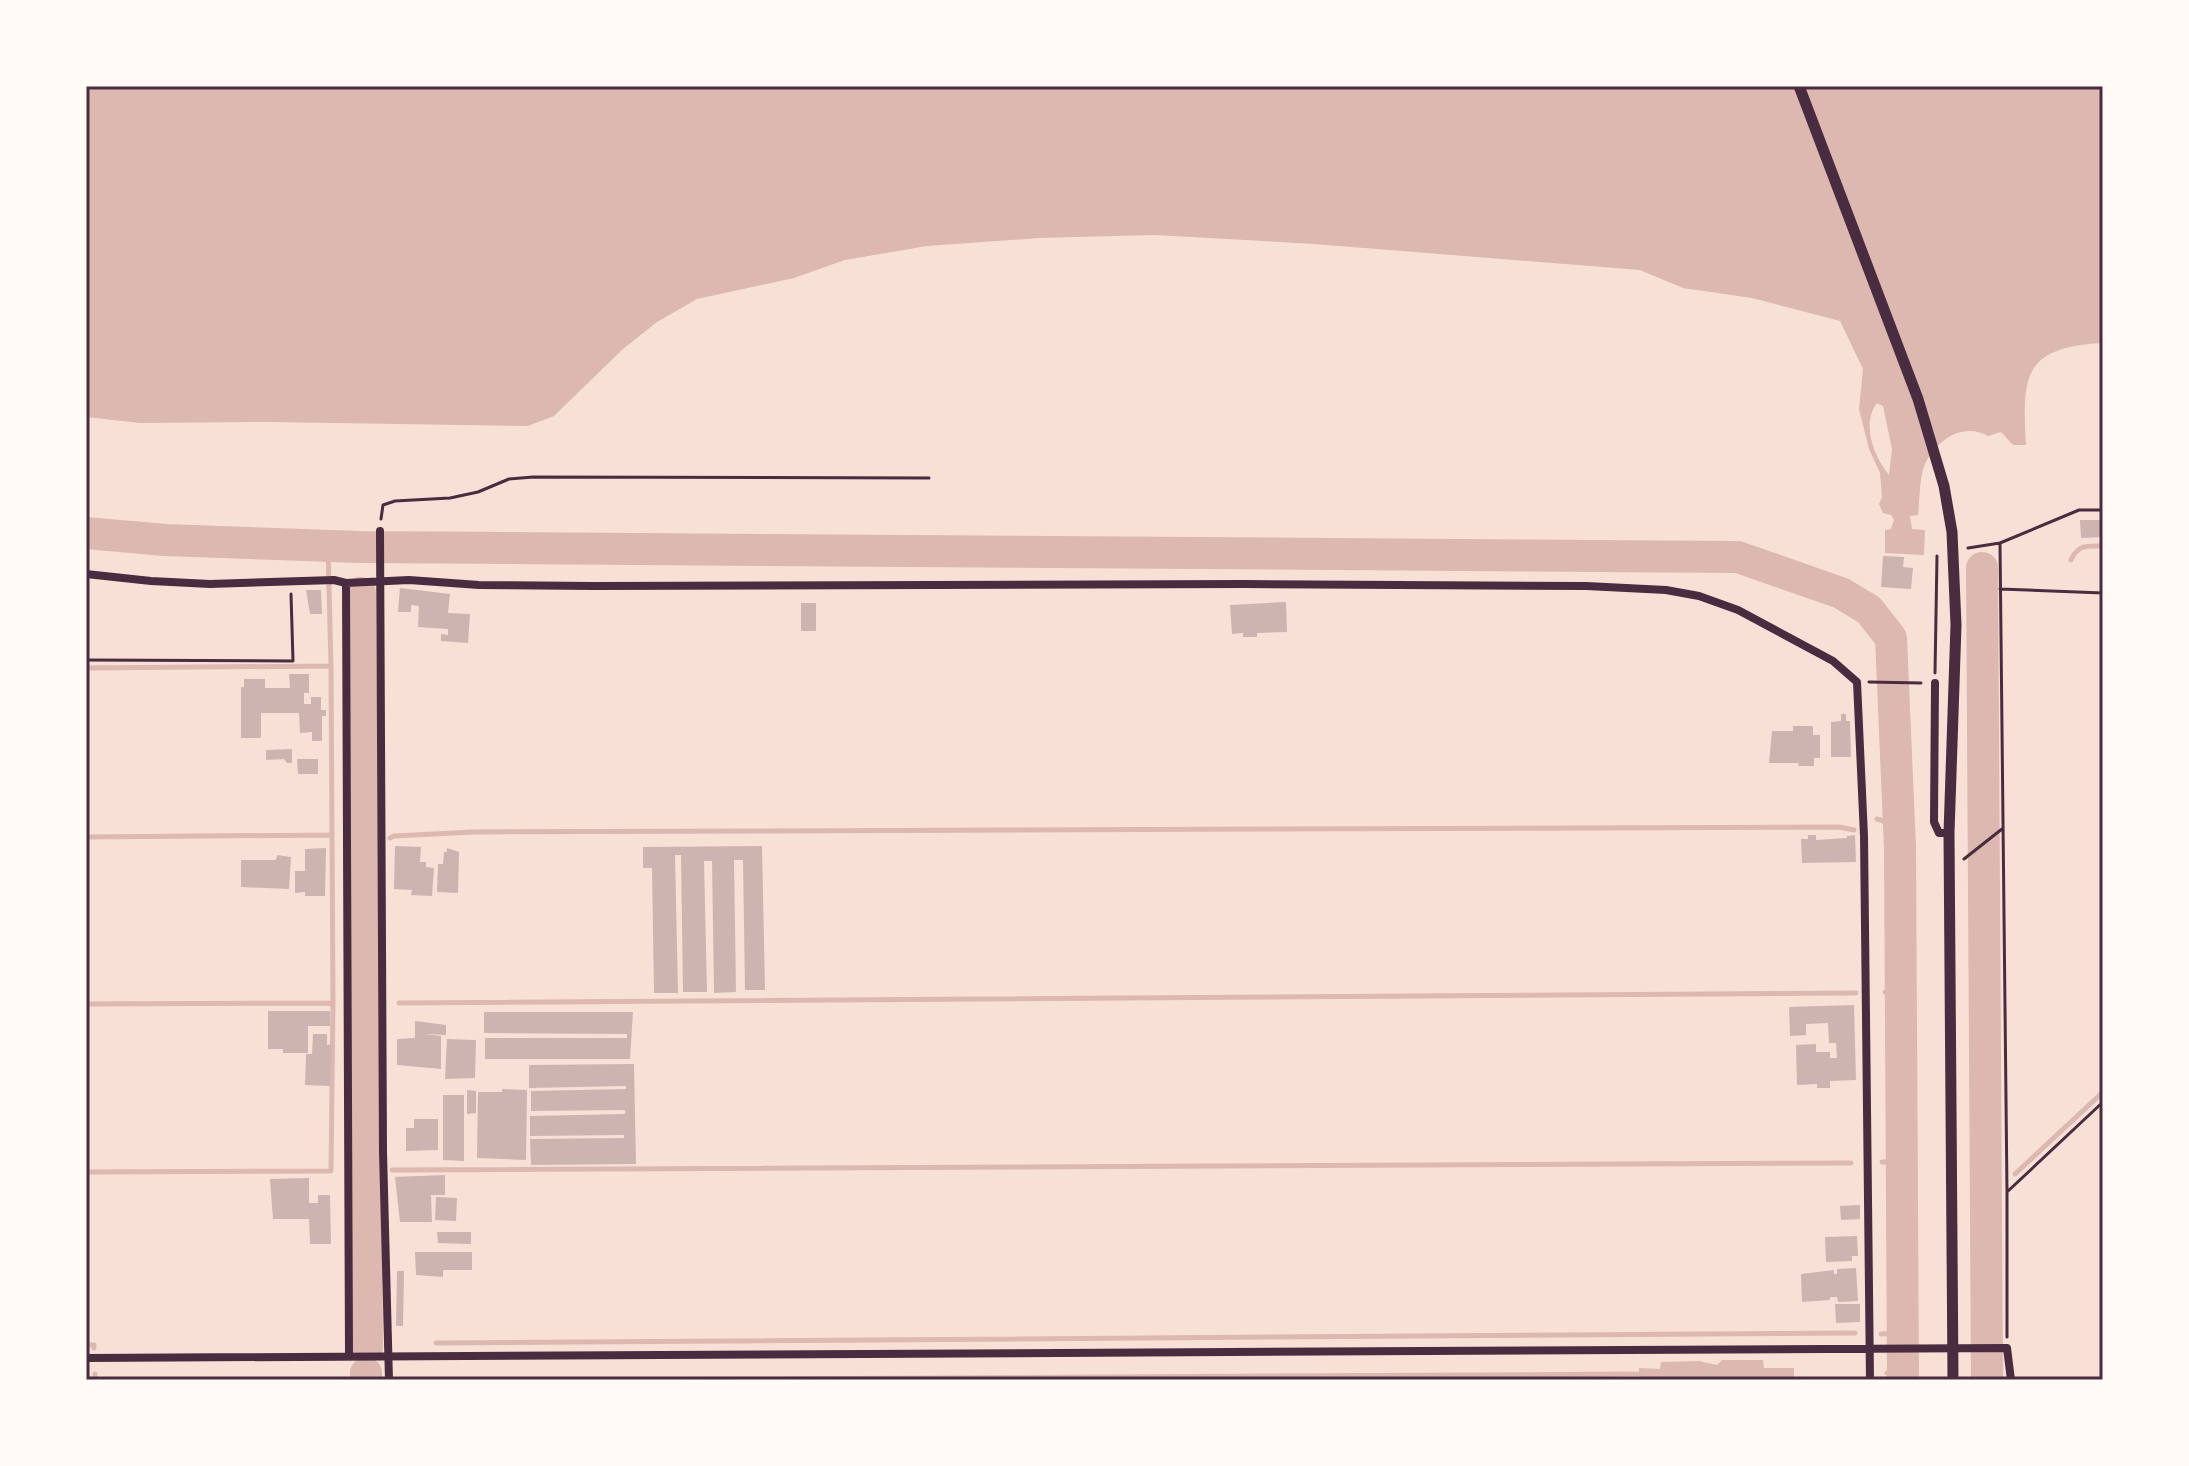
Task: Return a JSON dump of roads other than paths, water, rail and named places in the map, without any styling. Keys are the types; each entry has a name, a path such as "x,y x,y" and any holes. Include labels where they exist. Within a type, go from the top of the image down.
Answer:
{"street":[{"path":"1799,86 1932,443 1952,532 1956,671 1949,833 1953,1380"},
{"path":"380,531 383,1152 389,1376"},
{"path":"86,574 210,584 409,580 479,585 595,586 1586,586 1691,594 1762,622 1833,661 1857,682 1864,836 1874,1350 1870,1380"},
{"path":"346,583 349,1356"},
{"path":"1932,683 1934,822 1939,833 1949,833"},
{"path":"86,1358 2003,1348 2011,1380"}],"waterway":[{"path":"86,533 165,540 360,547 1738,557 1841,593 1869,610 1891,638 1900,848 1903,1380"},
{"path":"2071,560 2080,549 2103,546"},
{"path":"86,668 331,666 328,547"},
{"path":"1982,568 1987,1380"},
{"path":"360,593 367,1347"},
{"path":"86,1004 333,1003 331,666"},
{"path":"1877,819 1899,826"},
{"path":"390,838 473,832 1839,827 1854,830"},
{"path":"363,833 376,841"},
{"path":"86,837 331,835"},
{"path":"1885,992 1901,992"},
{"path":"399,1003 1856,993"},
{"path":"364,1002 371,1002"},
{"path":"86,1172 331,1171 333,1003"},
{"path":"2015,1174 2103,1092"},
{"path":"1882,1162 1902,1161"},
{"path":"392,1170 1851,1163"},
{"path":"366,1170 373,1171"},
{"path":"1985,1173 1991,1173"},
{"path":"436,1343 1855,1333"},
{"path":"1881,1334 1903,1333"},
{"path":"367,1340 374,1340"},
{"path":"86,1345 94,1345 94,1348"},
{"path":"366,1373 366,1380"},
{"path":"1887,1373 1903,1373"},
{"path":"95,1374 95,1380"},
{"path":"577,1380 1643,1374"}]}
